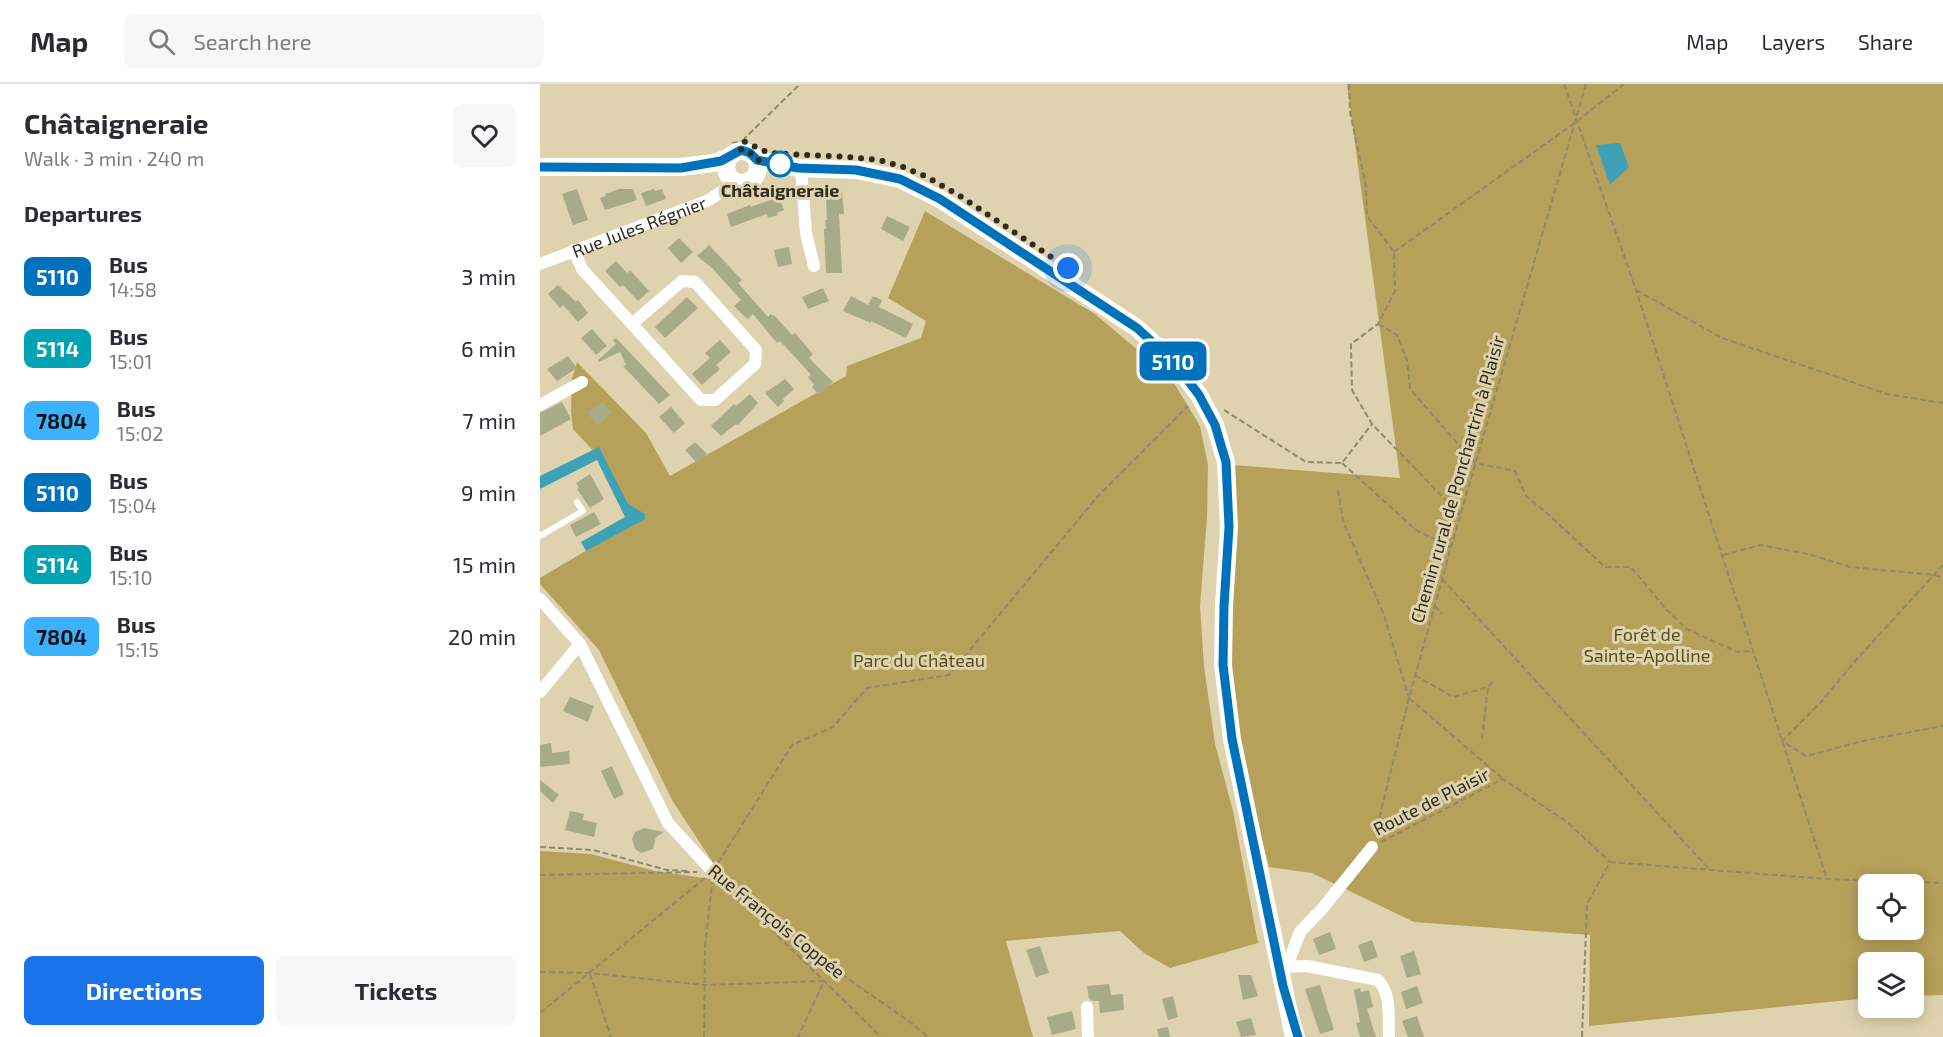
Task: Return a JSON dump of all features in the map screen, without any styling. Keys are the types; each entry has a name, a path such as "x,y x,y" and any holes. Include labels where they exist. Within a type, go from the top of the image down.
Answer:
{"street":[{"path":"732,179 726,167 745,155"},
{"path":"681,168 747,182 745,155"},
{"path":"540,167 681,168 745,155 799,168 856,170 900,179 940,199 1137,328 1175,363 1199,395 1215,425 1226,462 1229,527 1223,665 1232,739 1283,967 1296,1037"},
{"path":"799,168 806,232 814,266"},
{"name":"Rue Jules Régnier","path":"540,264 709,200 732,179"},
{"path":"574,250 582,269 701,400 715,400 755,364 756,350 694,282 682,282 633,323"},
{"path":"540,405 582,382"},
{"name":"Rue François Coppée","path":"540,599 580,644 668,823 713,872"},
{"path":"540,692 580,644"},
{"path":"1283,967 1300,932 1322,909 1372,847"},
{"path":"1283,967 1307,966 1378,980 1388,997 1389,1037"},
{"path":"1087,1007 1088,1037"}],"lane":[{"path":"540,536 583,511 577,502"}],"path":[{"path":"745,155 800,84"},
{"path":"1349,84 1350,112 1366,187 1367,216 1394,252 1395,291 1378,324 1351,344 1352,390 1372,424 1460,515"},
{"path":"1564,84 1636,290 1827,879"},
{"path":"1576,122 1586,84"},
{"path":"1394,252 1576,122 1624,84"},
{"name":"Chemin rural de Ponchartrin à Plaisir","path":"1372,847 1450,547 1551,197 1576,122"},
{"path":"1636,290 1722,338 1887,394 1943,403"},
{"path":"1378,324 1397,335 1407,360 1410,389 1475,463 1515,471 1526,496 1605,567 1631,567 1666,609 1687,629 1737,652 1753,651"},
{"path":"540,1013 713,872 792,745 833,727 867,688 949,675 1098,496 1199,395 1306,462 1342,463 1416,530 1450,547"},
{"path":"1342,463 1372,424"},
{"path":"1338,490 1343,521 1384,615 1409,698"},
{"path":"1722,555 1760,545 1808,554 1850,567 1935,574 1943,578"},
{"path":"1782,741 1821,702 1943,565"},
{"path":"1442,579 1709,869"},
{"path":"1434,606 1442,614"},
{"path":"1415,675 1453,697 1488,687 1494,680"},
{"path":"1482,739 1488,687"},
{"name":"Route de Plaisir","path":"1409,698 1503,779 1568,822 1610,862"},
{"path":"1782,741 1806,756 1867,740 1943,726"},
{"name":"Route de Plaisir","path":"1372,847 1503,779"},
{"path":"540,847 593,850 667,870 713,872 881,1037"},
{"path":"1582,1037 1587,904 1610,862 1827,879 1943,883"},
{"path":"540,875 713,872"},
{"path":"704,1037 705,947 713,872"},
{"name":"Rue François Coppée","path":"713,872 748,895 842,975 910,1021 928,1037"},
{"path":"540,972 589,973 705,985 824,981"},
{"path":"589,973 611,1037"},
{"path":"798,1037 824,981"}],"green space":[{"name":"Forêt de Sainte-Apolline","path":"1347,84 1943,84 1943,995 1924,996 1924,952 1858,952 1858,999 1589,1026 1590,935 1414,922 1312,873 1269,867 1231,717 1220,464 1400,478"},
{"name":"Parc du Château","path":"925,211 1095,314 1171,378 1200,426 1208,465 1207,517 1200,606 1204,666 1215,744 1233,811 1258,943 1170,968 1144,953 1120,931 1006,941 1033,1037 540,1037 540,851 591,854 655,871 725,881 672,800 599,650 540,584 540,578 631,524 597,455 573,429 572,379 577,362 646,433 670,476 846,376 847,366 921,338 926,321 888,298"}],"water":[{"path":"1620,143 1629,167 1610,185 1596,145"},
{"path":"599,447 628,504 645,514 645,519 586,551 581,542 625,517 597,460 540,489 540,476"}],"building":[{"path":"577,189 588,220 573,225 562,194"},
{"path":"619,189 633,189 637,200 605,210 600,198"},
{"path":"654,189 655,191 662,189 666,199 646,206 641,193"},
{"path":"829,191 842,191 844,214 839,214 842,273 826,273 824,229 826,229 826,199 829,199"},
{"path":"779,197 784,210 777,213 778,215 768,218 767,214 731,227 727,214"},
{"path":"887,216 910,227 903,241 881,229"},
{"path":"679,238 693,252 681,263 668,248"},
{"path":"709,245 742,280 738,283 768,317 771,314 774,315 792,335 795,333 813,354 809,358 833,382 819,395 812,387 814,385 808,377 811,375 780,341 777,343 753,314 748,319 734,306 741,300 713,269 697,256"},
{"path":"789,247 792,264 778,267 774,250"},
{"path":"616,261 627,273 630,270 649,291 638,301 605,271"},
{"path":"558,285 576,302 578,300 588,313 578,322 563,305 560,308 548,294"},
{"path":"823,288 829,301 808,309 802,297"},
{"path":"851,296 868,305 873,296 882,300 879,307 913,324 906,338 871,321 871,323 843,311"},
{"path":"687,297 698,308 665,338 655,327"},
{"path":"592,329 607,346 596,355 581,338"},
{"path":"616,338 670,395 659,404 623,366 626,365 620,352 599,362 598,360 616,344 613,340"},
{"path":"720,340 731,352 716,365 720,369 702,385 692,374 710,358 705,353"},
{"path":"568,356 577,368 557,381 547,369"},
{"path":"785,379 794,389 778,407 765,393"},
{"path":"750,394 758,403 738,425 736,424 721,436 711,426 734,404 736,406"},
{"path":"562,402 571,419 540,436 540,413"},
{"path":"603,402 612,413 598,426 587,413"},
{"path":"671,407 685,423 674,433 659,417"},
{"path":"695,442 707,454 697,463 685,450"},
{"path":"590,474 604,499 590,508 577,489 579,488 576,483"},
{"path":"594,512 601,524 576,537 570,525"},
{"path":"570,697 594,706 588,722 563,711"},
{"path":"551,743 552,753 569,751 570,764 540,767 540,745"},
{"path":"612,766 624,794 614,799 601,771"},
{"path":"540,780 559,795 553,803 540,791"},
{"path":"570,811 584,814 583,820 597,823 594,837 565,830"},
{"path":"644,828 664,832 656,837 653,849 641,853 635,849 632,839 635,832"},
{"path":"1330,932 1336,949 1319,955 1313,939"},
{"path":"1372,940 1378,957 1364,962 1358,945"},
{"path":"1040,946 1049,973 1036,977 1026,950"},
{"path":"1414,951 1421,974 1407,978 1400,956"},
{"path":"1238,975 1251,975 1258,996 1243,1000"},
{"path":"1109,984 1111,995 1123,994 1124,1010 1100,1013 1099,1001 1089,999 1087,986"},
{"path":"1320,985 1334,1030 1320,1034 1305,989"},
{"path":"1417,986 1423,1003 1406,1009 1401,992"},
{"path":"1360,988 1361,992 1369,990 1373,1007 1367,1009 1376,1037 1360,1037 1356,1023 1360,1022 1354,990"},
{"path":"1173,996 1178,1017 1168,1020 1162,999"},
{"path":"1072,1011 1076,1029 1052,1035 1047,1017"},
{"path":"1417,1016 1424,1037 1408,1037 1402,1021"},
{"path":"1251,1018 1256,1035 1241,1037 1236,1022"},
{"path":"1168,1027 1170,1037 1159,1037 1157,1029"}],"bus line":[{"name":"5110","path":"540,167 681,168 721,161 741,150 750,153 757,160 770,163 798,168 856,170 900,179 940,199 1137,328 1175,363 1199,395 1215,425 1226,462 1229,527 1223,665 1232,739 1283,986 1298,1037"}],"place":[{"name":"Châtaigneraie","path":"780,164"}],"route":[{"path":"780,164 757,160 750,153 741,150 743,141 769,153 879,160 903,167 927,177 960,196 1068,268"}]}
